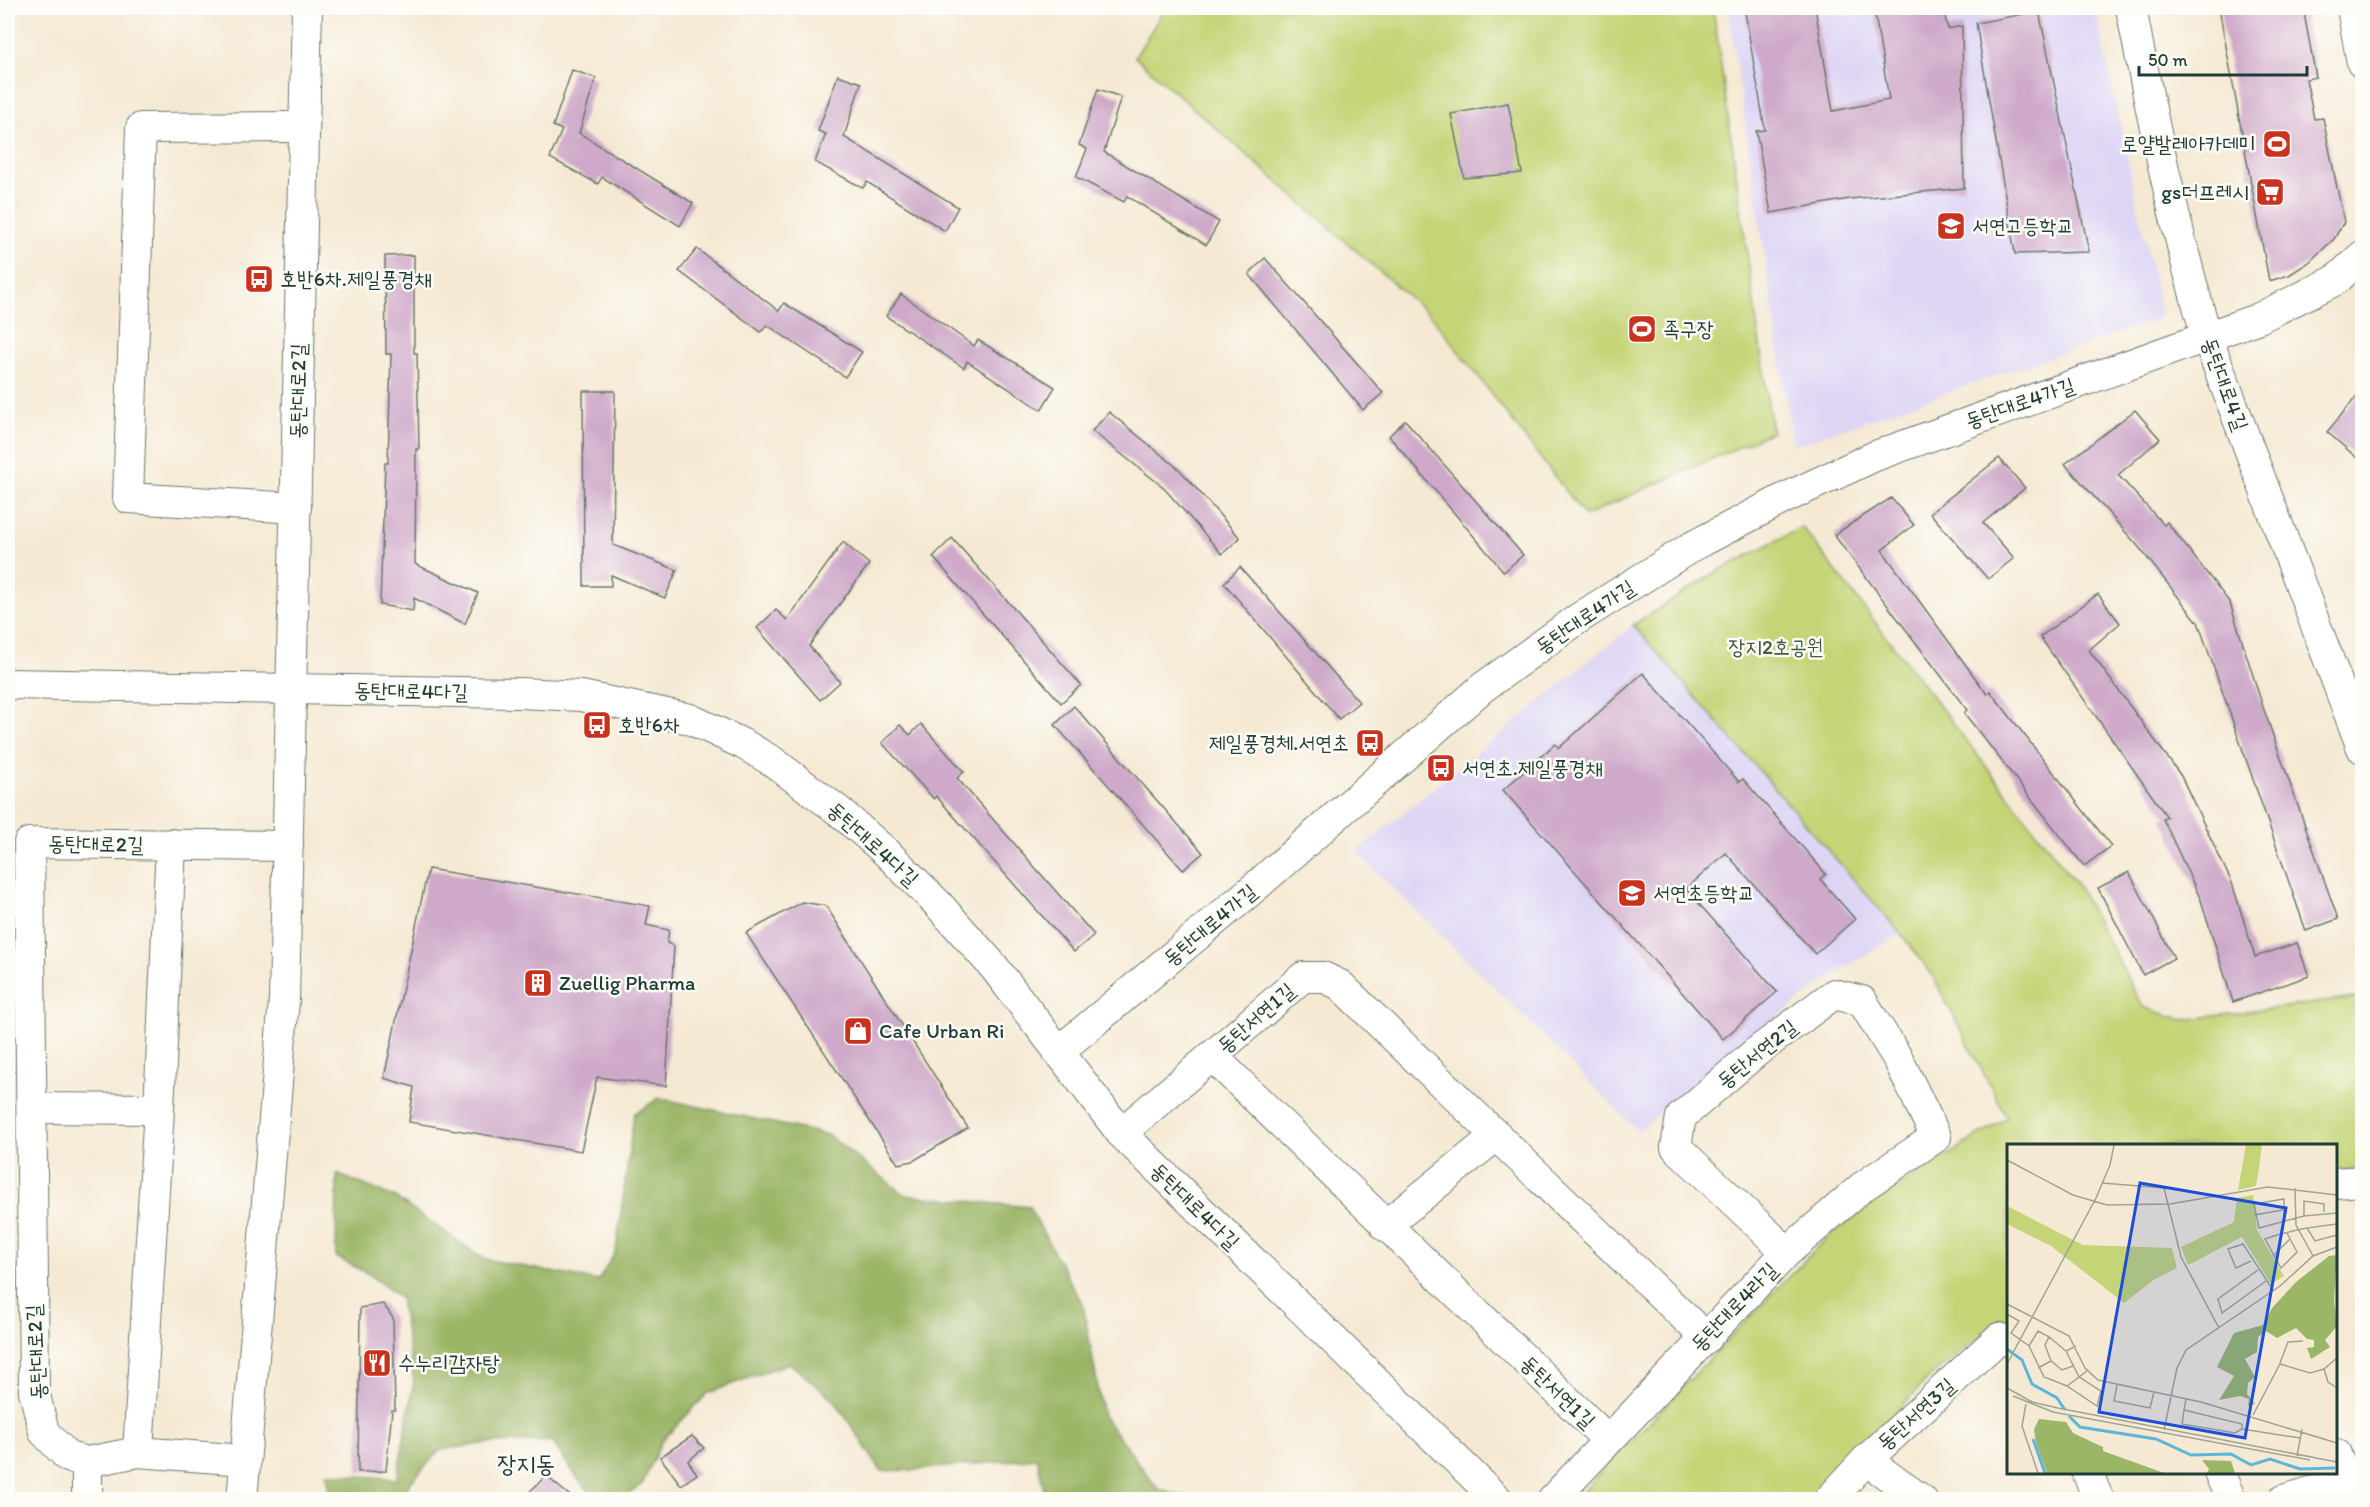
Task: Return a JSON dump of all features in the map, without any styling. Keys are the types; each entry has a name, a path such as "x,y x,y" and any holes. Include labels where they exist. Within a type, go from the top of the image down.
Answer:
{"street":[{"name":"동탄대로2길","path":"242,1500 284,1000 307,8"},
{"name":"동탄대로4길","path":"2131,8 2147,91 2195,297 2207,337 2362,748"},
{"path":"2352,8 2362,63"},
{"path":"296,508 128,498 141,128 304,126"},
{"name":"동탄대로4가길","path":"1058,1052 1254,888 1482,688 1579,618 1694,546 1783,499 1875,456 2259,318 2336,280 2362,256"},
{"name":"동탄대로4다길","path":"8,684 581,696 690,719 733,739 780,767 840,812 887,853 937,903 994,967 1121,1133 1498,1500"},
{"name":"동탄대로2길","path":"87,1462 68,1457 44,1432 34,1391 29,843 288,846"},
{"name":"동탄대로2길","path":"138,1452 159,1109 171,844"},
{"name":"동탄서연1길","path":"1608,1440 1212,1056 1303,977 1323,977 1340,985 1706,1338"},
{"name":"동탄서연2길","path":"1787,1252 1677,1147 1681,1117 1755,1053 1834,994 1862,1001 1898,1059 1936,1137"},
{"path":"1121,1133 1212,1056"},
{"path":"32,1108 159,1109"},
{"path":"1385,1226 1497,1135"},
{"name":"동탄대로4라길","path":"1552,1500 1787,1252 1862,1187 1936,1137"},
{"path":"2337,1184 2360,1179 2362,1181"},
{"name":"동탄서연3길","path":"1829,1500 1866,1460 1999,1338 2007,1341"},
{"path":"87,1500 87,1462 138,1452 245,1460"},
{"path":"2283,1500 2354,1481 2337,1456"},
{"path":"1866,1460 1922,1500"},
{"path":"2087,1474 2099,1500"},
{"path":"2219,1474 2231,1500"}],"shaded area":[{"name":"서연고등학교","path":"1728,8 2095,8 2162,318 1793,446"},
{"name":"서연초등학교","path":"1633,625 1901,934 1845,967 1774,1019 1638,1131 1356,852"}],"green space":[{"path":"1165,8 1713,8 1772,432 1585,516 1433,318 1135,57"},
{"name":"장지2호공원","path":"1802,527 2078,886 2143,1007 2183,1020 2362,997 2362,1169 2337,1172 2337,1144 2007,1144 2007,1316 1931,1376 1811,1499 1584,1500 1583,1491 1824,1240 1884,1195 2007,1118 1931,973 1901,934 1633,625 1713,574"},
{"path":"659,1098 828,1135 905,1195 1029,1207 1083,1305 1103,1416 1158,1489 1192,1499 1053,1499 1045,1495 1037,1458 881,1471 835,1401 789,1363 708,1393 661,1442 643,1483 625,1497 596,1499 578,1479 552,1441 489,1443 440,1450 410,1483 401,1499 333,1499 329,1493 327,1473 397,1479 414,1381 400,1298 367,1273 336,1257 337,1174 394,1197 484,1259 598,1281 616,1251 634,1114"}],"building":[{"path":"1772,8 1815,8 1833,111 1889,100 1874,8 1943,8 1948,29 1962,26 1964,188 1849,199 1771,213 1756,131 1765,130 1745,12"},
{"path":"2219,8 2303,8 2316,77 2306,79 2314,119 2323,118 2344,222 2334,239 2308,263 2289,275 2269,281"},
{"path":"2039,11 2089,252 2015,254 1976,23"},
{"path":"572,70 596,78 579,133 693,203 680,226 602,177 598,184 550,158 562,130 553,126"},
{"path":"838,75 861,83 844,137 958,207 945,231 867,182 863,188 815,162 826,134 818,131"},
{"path":"1098,89 1121,97 1104,152 1219,222 1206,245 1127,196 1124,202 1076,177 1087,149 1079,145"},
{"path":"1508,103 1522,173 1464,178 1451,114"},
{"path":"697,249 779,311 784,303 862,352 845,377 767,325 761,332 679,271"},
{"path":"414,255 414,353 417,353 419,449 416,449 415,564 478,593 465,624 414,598 413,611 380,605 391,354 386,354 385,256"},
{"path":"1265,258 1383,393 1363,410 1249,274"},
{"path":"901,294 974,346 978,340 1055,387 1041,410 967,361 964,368 886,316"},
{"path":"2362,390 2362,462 2327,432"},
{"path":"583,391 615,391 613,545 677,570 665,598 611,575 611,586 584,586"},
{"path":"2135,410 2160,439 2118,475 2164,525 2167,522 2230,603 2263,707 2338,919 2306,931 2198,622 2138,546 2065,464"},
{"path":"1109,412 1180,470 1240,538 1222,554 1162,486 1092,431"},
{"path":"1405,420 1523,555 1504,572 1389,436"},
{"path":"1999,458 2025,488 1983,523 2014,558 1988,579 1930,513"},
{"path":"1891,498 1914,525 1882,550 1987,694 1990,691 2111,846 2084,866 1964,713 1967,710 1834,535"},
{"path":"952,538 1081,685 1061,703 933,557"},
{"path":"843,542 869,564 809,646 840,682 820,700 757,628 776,610 787,620"},
{"path":"1240,567 1359,702 1339,719 1224,583"},
{"path":"2098,594 2120,623 2089,650 2181,776 2232,883 2255,957 2297,943 2309,976 2233,1002 2201,900 2163,819 2167,817 2040,637"},
{"path":"1643,673 1739,782 1743,779 1826,874 1820,879 1855,919 1815,954 1726,853 1686,889 1777,992 1723,1039 1503,790 1555,744 1559,748"},
{"path":"1074,706 1203,853 1183,870 1055,725"},
{"path":"921,724 964,772 957,778 1094,935 1074,952 936,796 934,799 882,743 900,725 910,735"},
{"name":"Zuellig Pharma","path":"428,869 650,906 646,925 669,930 667,943 674,946 666,1086 597,1077 581,1151 409,1122 414,1087 384,1078"},
{"path":"2129,872 2174,958 2143,975 2098,888"},
{"name":"Cafe Urban Ri","path":"802,902 826,906 968,1128 913,1161 898,1164 746,933"},
{"name":"수누리감자탕","path":"383,1304 393,1318 395,1410 392,1410 386,1471 358,1472 360,1308"},
{"path":"692,1436 704,1448 688,1461 697,1474 681,1485 660,1457"},
{"path":"546,1476 575,1500 521,1500"}],"place":[{"name":"로얄발레아카데미","path":"2277,144"},
{"name":"gs더프레시","path":"2270,192"},
{"name":"서연고등학교","path":"1951,226"},
{"name":"호반6차.제일풍경채","path":"259,279"},
{"name":"족구장","path":"1642,329"},
{"name":"호반6차","path":"597,725"},
{"name":"제일풍경체.서연초","path":"1370,743"},
{"name":"서연초.제일풍경채","path":"1441,768"},
{"name":"서연초등학교","path":"1632,893"},
{"name":"Zuellig Pharma","path":"538,983"},
{"name":"Cafe Urban Ri","path":"858,1031"},
{"name":"수누리감자탕","path":"377,1363"}],"district":[{"name":"장지동","path":"526,1464"}]}
